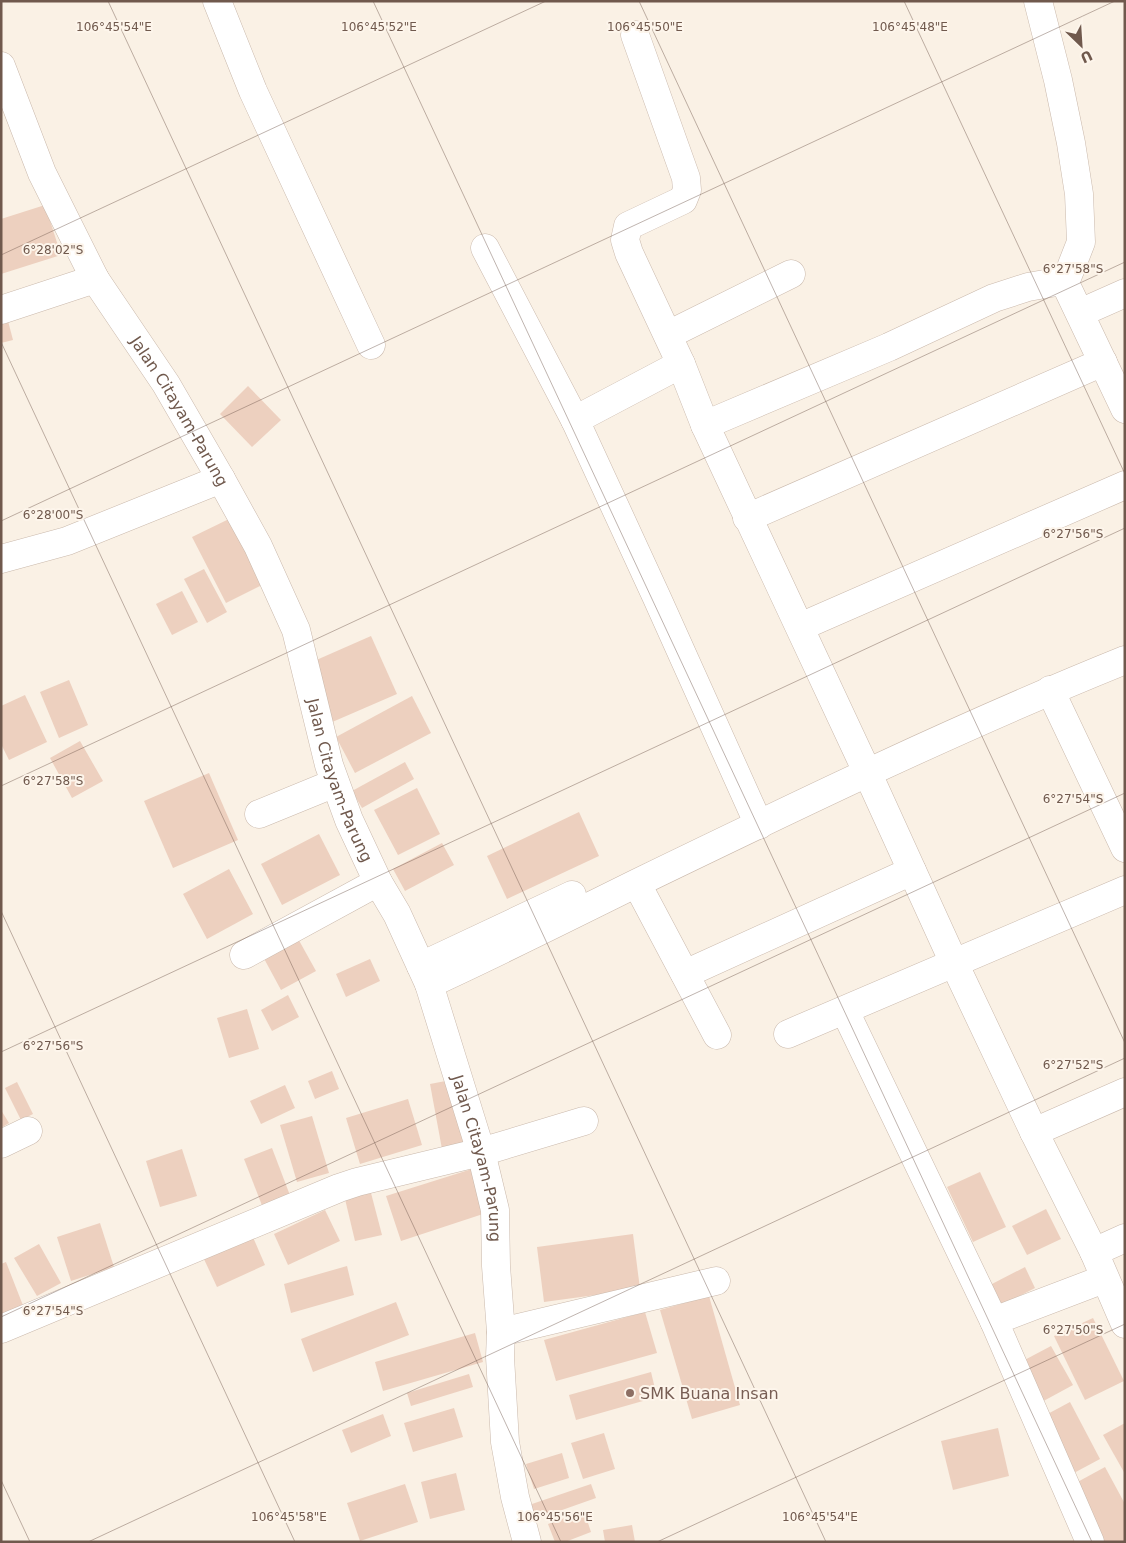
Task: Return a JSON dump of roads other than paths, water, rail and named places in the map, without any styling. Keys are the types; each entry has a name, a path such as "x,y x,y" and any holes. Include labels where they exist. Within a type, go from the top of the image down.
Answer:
{"street":[{"path":"217,1 253,91 371,345"},
{"path":"1038,1 1058,80 1079,194 1081,242 1065,283 1125,409"},
{"path":"635,35 686,178 687,190 683,200 628,226 625,240 747,518 800,627 954,963 1034,1132 1094,1252 1125,1324"},
{"name":"Jalan Citayam-Parung","path":"1,66 42,173 95,279 166,384 258,546 296,630 328,766 349,820 378,882 397,914 425,975 481,1152 495,1210 505,1442 515,1497 527,1542"},
{"path":"485,248 575,420 758,825"},
{"path":"668,335 791,274"},
{"path":"1,310 95,279"},
{"path":"705,425 889,347 994,298 1028,287 1056,282 1065,283"},
{"path":"1080,313 1125,293"},
{"path":"747,518 1103,362"},
{"path":"575,420 681,364"},
{"path":"1,559 67,541 221,479"},
{"path":"800,627 1125,485"},
{"path":"425,975 637,884 758,825 1050,690 1125,660"},
{"path":"1050,690 1125,848"},
{"path":"259,814 335,782"},
{"path":"425,975 642,862 668,869"},
{"path":"684,974 912,871"},
{"path":"244,954 378,882"},
{"path":"637,884 717,1035"},
{"path":"788,1034 1125,890"},
{"path":"845,1011 994,1321 1090,1542"},
{"path":"1034,1132 1125,1092"},
{"path":"1,1329 339,1188 481,1152 584,1121"},
{"path":"1,1144 28,1131"},
{"path":"1094,1252 1125,1238"},
{"path":"994,1321 1104,1279"},
{"path":"500,1332 716,1281"}],"place":[{"name":"SMK Buana Insan","path":"630,1393"}]}
